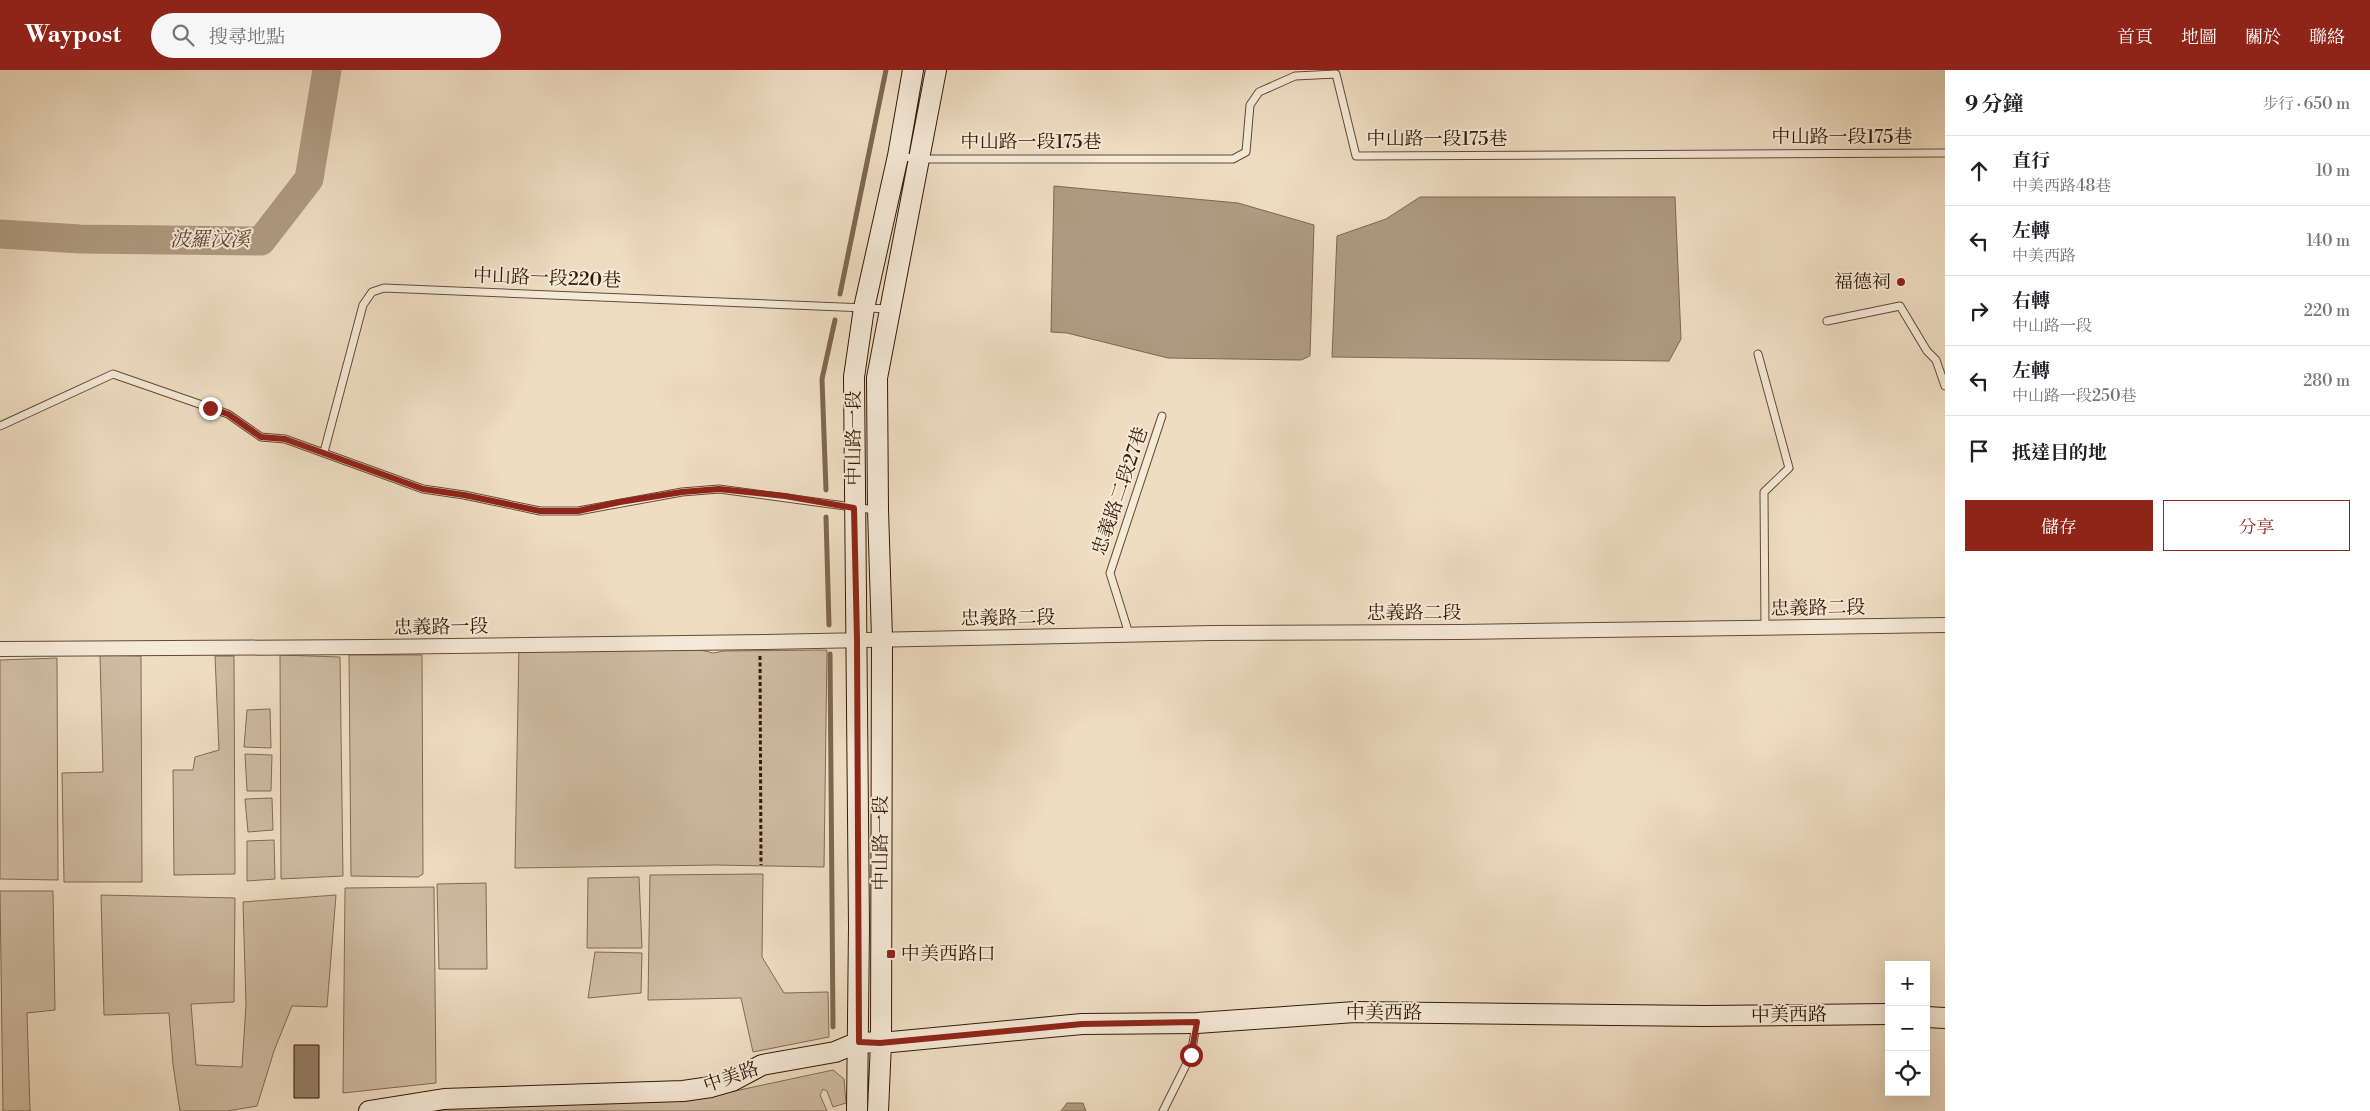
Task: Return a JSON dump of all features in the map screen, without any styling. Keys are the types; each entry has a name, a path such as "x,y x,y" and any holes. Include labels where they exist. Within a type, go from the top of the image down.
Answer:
{"street":[{"name":"中山路一段","path":"857,1111 859,1042 854,377 864,308 898,156 913,70"},
{"name":"中山路一段","path":"878,1111 882,638 878,510 877,378 936,70"},
{"name":"忠義路二段","path":"882,638 1945,625"},
{"name":"忠義路一段","path":"0,649 764,642 882,638"},
{"name":"中美西路","path":"880,1043 1082,1024 1197,1022 1355,1012 1704,1016 1885,1014"},
{"path":"1930,1017 1945,1018"},
{"name":"中美路","path":"369,1111 452,1099 683,1091 732,1081 762,1065 835,1052 859,1042 880,1043"}],"lane":[{"name":"中山路一段175巷","path":"898,156 919,158 1234,158 1246,152 1250,105 1259,92 1295,76 1336,74 1356,156 1945,153"},
{"name":"中山路一段220巷","path":"324,452 362,305 372,292 384,288 890,309"},
{"path":"1827,320 1900,306 1928,351 1936,360 1945,386"},
{"path":"1758,354 1789,468 1764,492 1765,628"},
{"path":"0,426 113,374 228,414 261,437 285,439 423,489 464,495 540,511 578,511 656,496 719,489 776,495 854,508 878,510"},
{"name":"忠義路二段27巷","path":"1129,634 1110,573 1162,416"},
{"path":"1163,1111 1191,1055 1197,1022"}],"path":[{"path":"761,865 760,647 764,642"}],"shaded area":[{"path":"1054,186 1238,203 1314,225 1310,356 1301,360 1168,358 1067,333 1051,332"},
{"path":"1420,197 1675,197 1681,339 1669,361 1332,357 1337,236 1386,219"},
{"path":"669,642 713,653 724,651 827,650 824,867 716,865 515,868 519,645"},
{"path":"100,655 141,656 142,882 64,882 62,773 103,772"},
{"path":"280,655 340,657 343,876 281,879"},
{"path":"349,655 422,655 423,874 418,877 351,876"},
{"path":"215,656 234,656 235,874 174,875 173,770 193,770 195,757 219,750"},
{"path":"57,658 58,880 0,879 0,660"},
{"path":"270,709 271,748 244,747 247,710"},
{"path":"245,754 272,755 271,791 247,791"},
{"path":"272,798 273,830 248,832 245,799"},
{"path":"274,840 275,879 247,881 247,841"},
{"path":"763,874 762,957 784,993 828,992 829,1037 753,1052 741,998 648,1000 650,875"},
{"path":"639,877 642,948 587,948 588,878"},
{"path":"486,883 487,969 439,969 437,884"},
{"path":"434,887 436,1083 343,1093 345,888"},
{"path":"0,891 53,891 55,1010 27,1013 30,1111 3,1111"},
{"path":"101,895 235,898 234,1002 191,1004 196,1065 242,1067 246,1005 243,902 336,895 327,1007 292,1006 274,1051 257,1106 227,1111 180,1111 173,1065 169,1013 104,1015"},
{"path":"595,952 642,953 641,993 588,998"},
{"path":"833,1070 844,1079 846,1103 833,1107 827,1091 823,1089 820,1095 827,1111 429,1111 469,1106 688,1101"},
{"path":"1067,1103 1083,1103 1086,1111 1061,1111"}],"building":[{"path":"294,1045 319,1045 319,1098 294,1098"}],"waterway":[{"name":"波羅汶溪","path":"0,234 80,239 261,241 309,179 327,70"},
{"path":"840,294 886,70"},
{"path":"826,490 822,379 835,320"},
{"path":"826,517 829,625"},
{"path":"830,654 833,1027"}],"place":[{"name":"福德祠","path":"1901,282"},
{"name":"中美西路口","path":"891,954"}],"route":[{"path":"210,408 228,414 261,437 285,439 423,489 464,495 540,511 578,511 682,492 719,489 757,492 854,508 857,639 859,1042 880,1043 1082,1024 1197,1022 1191,1055"}]}
